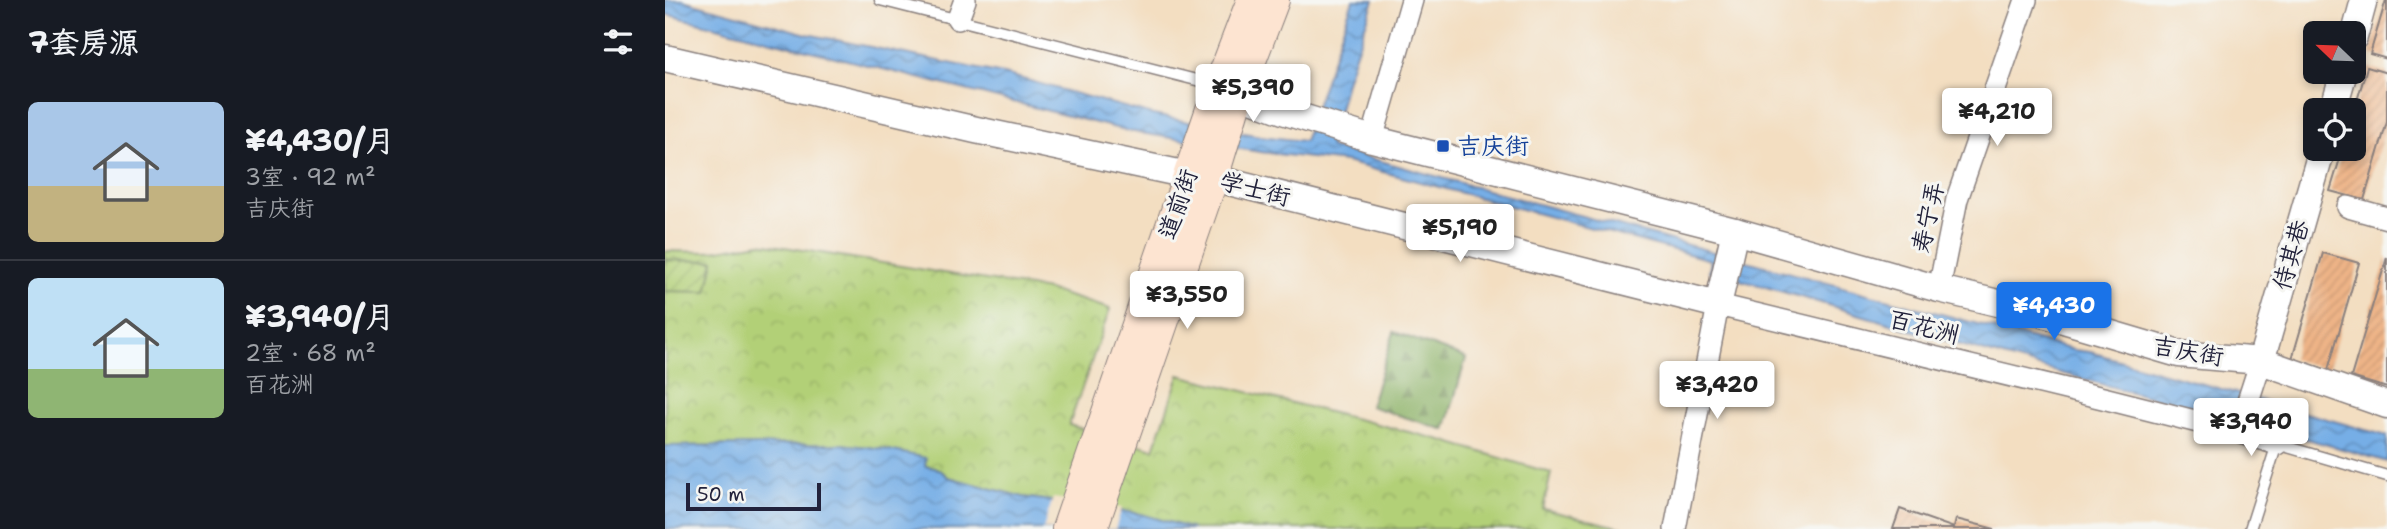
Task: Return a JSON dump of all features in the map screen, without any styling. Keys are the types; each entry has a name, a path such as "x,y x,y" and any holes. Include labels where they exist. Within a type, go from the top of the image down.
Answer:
{"main road":[{"name":"道前街","path":"1067,529 1101,464 1229,89 1252,0"},
{"name":"道前街","path":"1229,89 1274,0"},
{"name":"道前街","path":"1092,529 1101,464"}],"street":[{"path":"1372,139 1412,0"},
{"name":"寿宁弄","path":"1939,289 1957,199 2026,0"},
{"path":"2358,21 2364,0"},
{"name":"学士街","path":"665,58 976,130 1204,165 1721,295"},
{"name":"吉庆街","path":"1229,89 1286,112 1372,139 1734,236 2040,313 2179,354 2387,405"},
{"name":"侍其巷","path":"2257,372 2319,161"},
{"path":"2348,207 2387,218"},
{"path":"1675,529 1734,236"},
{"name":"百花洲","path":"1721,295 2239,430 2277,444"},
{"path":"2239,430 2257,372"}],"lane":[{"path":"880,0 962,9 1229,89"},
{"path":"2250,529 2277,444 2387,476"}],"green space":[{"path":"760,243 1048,290 1110,309 1069,425 1154,449 1179,375 1441,440 1551,473 1543,509 1627,529 1193,529 1141,514 1023,497 948,477 939,469 925,466 925,458 884,449 841,444 665,446 665,251 707,252"},
{"path":"665,260 714,261 707,292 665,291"},
{"path":"1394,332 1466,358 1445,430 1370,406"}],"water":[{"path":"665,0 682,0 807,34 1008,75 1153,115 1260,136 1304,141 1353,0 1374,0 1347,78 1329,147 2073,350 2090,352 2387,436 2387,462 2039,367 1709,272 1711,260 1346,162 1260,152 1128,131 665,14"},
{"path":"841,444 926,458 925,466 939,469 948,477 1023,497 1141,514 1193,529 665,529 665,446"}],"pier":[{"path":"1053,498 1122,508 1115,529 1043,529"}],"building":[{"path":"2387,0 2387,59 2370,54"},
{"path":"2367,67 2387,73 2387,122 2364,200 2330,191 2339,161 2366,161 2366,98 2358,98 2362,84 2366,84"},
{"path":"2323,253 2359,263 2328,370 2292,359"},
{"path":"2387,257 2387,388 2351,377"},
{"path":"1900,509 1954,528 1956,519 1995,529 1893,529"}],"place":[{"name":"吉庆街","path":"1443,146"}]}
